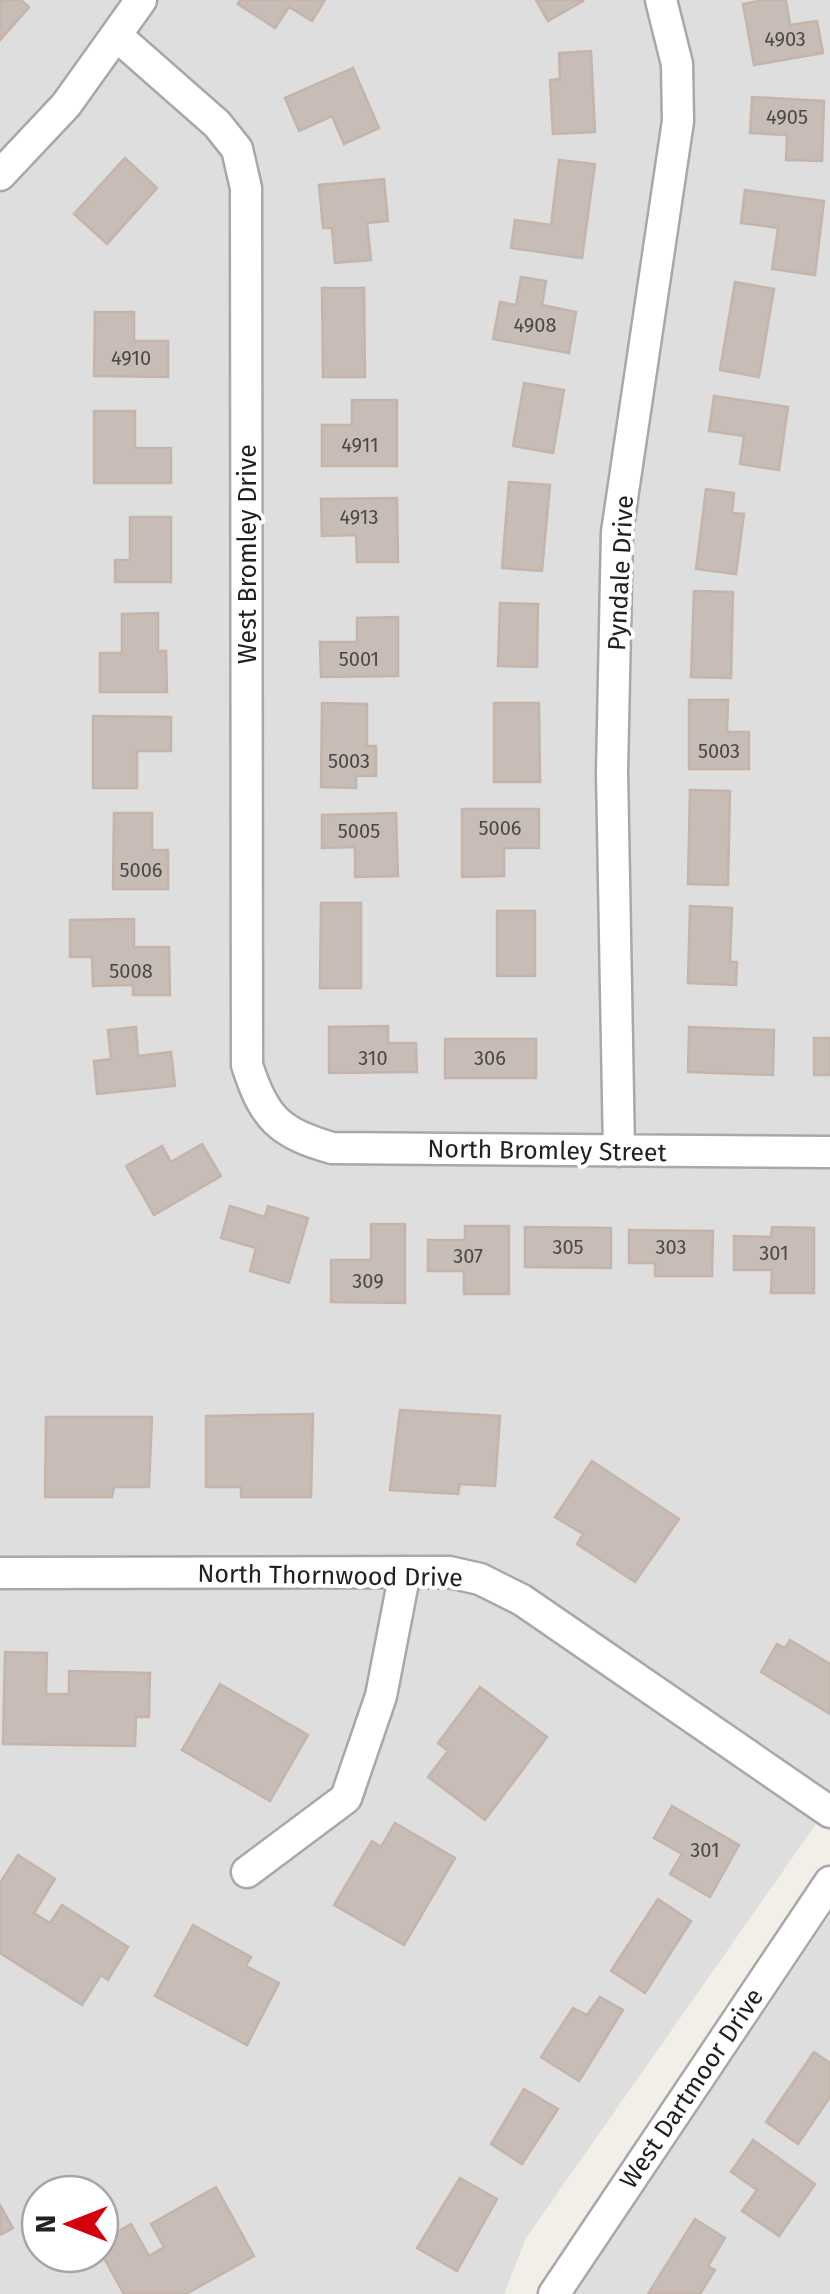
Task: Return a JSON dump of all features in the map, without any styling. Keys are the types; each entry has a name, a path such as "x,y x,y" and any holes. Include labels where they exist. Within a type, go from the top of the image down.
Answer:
{"street":[{"path":"0,175 66,104 141,0"},
{"name":"Pyndale Drive","path":"619,1151 612,772 617,532 678,121 677,64 661,0"},
{"name":"West Bromley Drive","path":"117,36 217,124 236,149 246,188 247,1066 256,1093 272,1119"},
{"name":"North Bromley Street","path":"272,1119 298,1138 332,1148 830,1152"},
{"path":"247,1872 346,1798 381,1696 405,1572"},
{"name":"North Thornwood Drive","path":"0,1573 449,1572 480,1579 522,1600 830,1812"},
{"name":"West Dartmoor Drive","path":"554,2294 830,1882"}],"shaded area":[{"path":"0,0 830,0 830,1804 526,2238 504,2294 0,2294"},
{"path":"830,1915 830,2294 575,2294 579,2286"}],"building":[{"path":"0,0 21,0 29,7 0,40"},
{"path":"240,0 325,0 312,21 289,7 275,28 238,4"},
{"path":"536,0 582,0 583,1 548,21"},
{"path":"786,0 790,25 817,21 823,53 754,65 743,4"},
{"path":"591,51 595,132 553,134 550,80 560,79 559,53"},
{"path":"353,68 379,128 344,144 332,116 299,131 285,98"},
{"path":"752,97 824,101 822,161 786,160 787,135 750,133"},
{"path":"125,158 157,188 107,244 74,214"},
{"path":"559,160 595,164 582,258 511,248 515,220 551,225"},
{"path":"384,179 388,221 367,223 371,260 335,263 332,228 323,228 319,185"},
{"path":"745,190 824,201 815,275 772,269 778,228 741,223"},
{"path":"521,277 546,281 542,305 576,312 569,353 493,339 500,302 516,305"},
{"path":"735,282 774,289 759,377 720,370"},
{"path":"322,288 364,288 365,377 323,377"},
{"path":"95,312 134,312 134,341 168,341 168,377 94,376"},
{"path":"524,383 564,390 553,453 513,446"},
{"path":"714,396 788,407 779,470 740,464 744,436 709,431"},
{"path":"352,400 397,400 397,466 322,466 322,425 352,425"},
{"path":"94,411 135,411 135,448 171,448 171,483 94,483"},
{"path":"509,482 550,485 542,571 502,568"},
{"path":"706,489 734,493 732,513 744,514 736,574 696,569"},
{"path":"397,498 398,562 357,562 356,535 322,536 321,499"},
{"path":"130,517 171,517 171,582 115,582 115,560 130,560"},
{"path":"694,591 733,592 731,678 691,677"},
{"path":"500,603 538,604 537,667 498,666"},
{"path":"158,613 158,651 166,651 167,692 100,692 100,653 122,653 122,614"},
{"path":"398,617 398,676 321,677 320,642 357,642 357,618"},
{"path":"689,700 728,700 727,732 749,732 749,769 689,769"},
{"path":"322,703 367,704 367,746 376,746 376,776 356,776 356,788 321,787"},
{"path":"494,703 539,703 540,782 494,782"},
{"path":"93,716 171,717 171,751 137,751 137,788 93,788"},
{"path":"690,790 730,791 728,885 688,884"},
{"path":"462,809 539,809 539,848 504,848 504,876 462,877"},
{"path":"114,813 152,813 152,850 168,850 168,889 113,889"},
{"path":"396,813 398,876 355,877 355,847 322,848 322,815"},
{"path":"321,903 361,903 361,988 320,988"},
{"path":"690,906 732,908 730,962 737,962 736,985 688,983"},
{"path":"497,911 535,911 535,976 497,976"},
{"path":"134,919 134,947 169,947 170,995 133,995 133,985 93,986 92,957 70,957 70,920"},
{"path":"388,1026 388,1043 416,1043 417,1072 329,1073 329,1027"},
{"path":"136,1027 138,1056 171,1052 175,1086 97,1094 94,1061 111,1059 108,1030"},
{"path":"689,1027 774,1030 773,1075 688,1072"},
{"path":"814,1038 830,1038 830,1075 814,1075"},
{"path":"445,1039 536,1039 536,1078 445,1078"},
{"path":"202,1144 221,1176 154,1215 126,1166 162,1146 171,1162"},
{"path":"230,1206 265,1217 268,1206 308,1218 289,1283 250,1271 256,1248 221,1238"},
{"path":"371,1224 405,1224 405,1303 331,1302 331,1260 371,1260"},
{"path":"465,1226 509,1226 509,1294 464,1294 464,1271 428,1271 428,1240 465,1240"},
{"path":"525,1227 611,1228 611,1268 525,1267"},
{"path":"772,1227 814,1228 814,1293 771,1293 772,1270 734,1270 734,1236 771,1237"},
{"path":"629,1230 713,1231 712,1276 655,1276 655,1263 629,1263"},
{"path":"400,1410 500,1416 495,1486 460,1484 458,1494 390,1490"},
{"path":"313,1414 311,1497 241,1497 241,1487 206,1487 206,1416"},
{"path":"46,1417 152,1417 149,1487 114,1487 112,1497 45,1497"},
{"path":"592,1461 679,1519 635,1582 577,1544 583,1534 555,1517"},
{"path":"790,1640 830,1664 830,1714 761,1672 777,1644 785,1648"},
{"path":"5,1652 47,1653 46,1694 69,1694 69,1671 150,1673 149,1717 136,1717 135,1746 3,1744"},
{"path":"220,1684 308,1735 270,1801 182,1750"},
{"path":"480,1687 547,1737 485,1820 428,1777 448,1751 438,1743"},
{"path":"672,1806 739,1845 710,1897 670,1874 682,1854 654,1838"},
{"path":"395,1823 455,1858 404,1945 334,1905 372,1841 381,1847"},
{"path":"18,1855 55,1879 34,1913 50,1923 62,1905 128,1947 108,1980 101,1975 82,2005 0,1953 0,1883"},
{"path":"658,1899 691,1921 645,1993 611,1971"},
{"path":"193,1925 251,1957 246,1966 279,1983 247,2045 155,1996"},
{"path":"600,1997 623,2010 579,2081 541,2057 573,2008 587,2015"},
{"path":"814,2052 830,2063 830,2097 798,2144 766,2122"},
{"path":"524,2089 558,2109 522,2164 491,2144"},
{"path":"753,2140 815,2184 779,2236 742,2211 757,2190 731,2172"},
{"path":"460,2178 497,2199 457,2271 417,2248"},
{"path":"216,2187 254,2256 186,2294 124,2294 113,2274 120,2274 120,2230 131,2224 149,2256 164,2247 151,2224"},
{"path":"0,2205 13,2228 0,2235"},
{"path":"695,2219 725,2238 708,2266 715,2270 700,2294 648,2294"}]}
